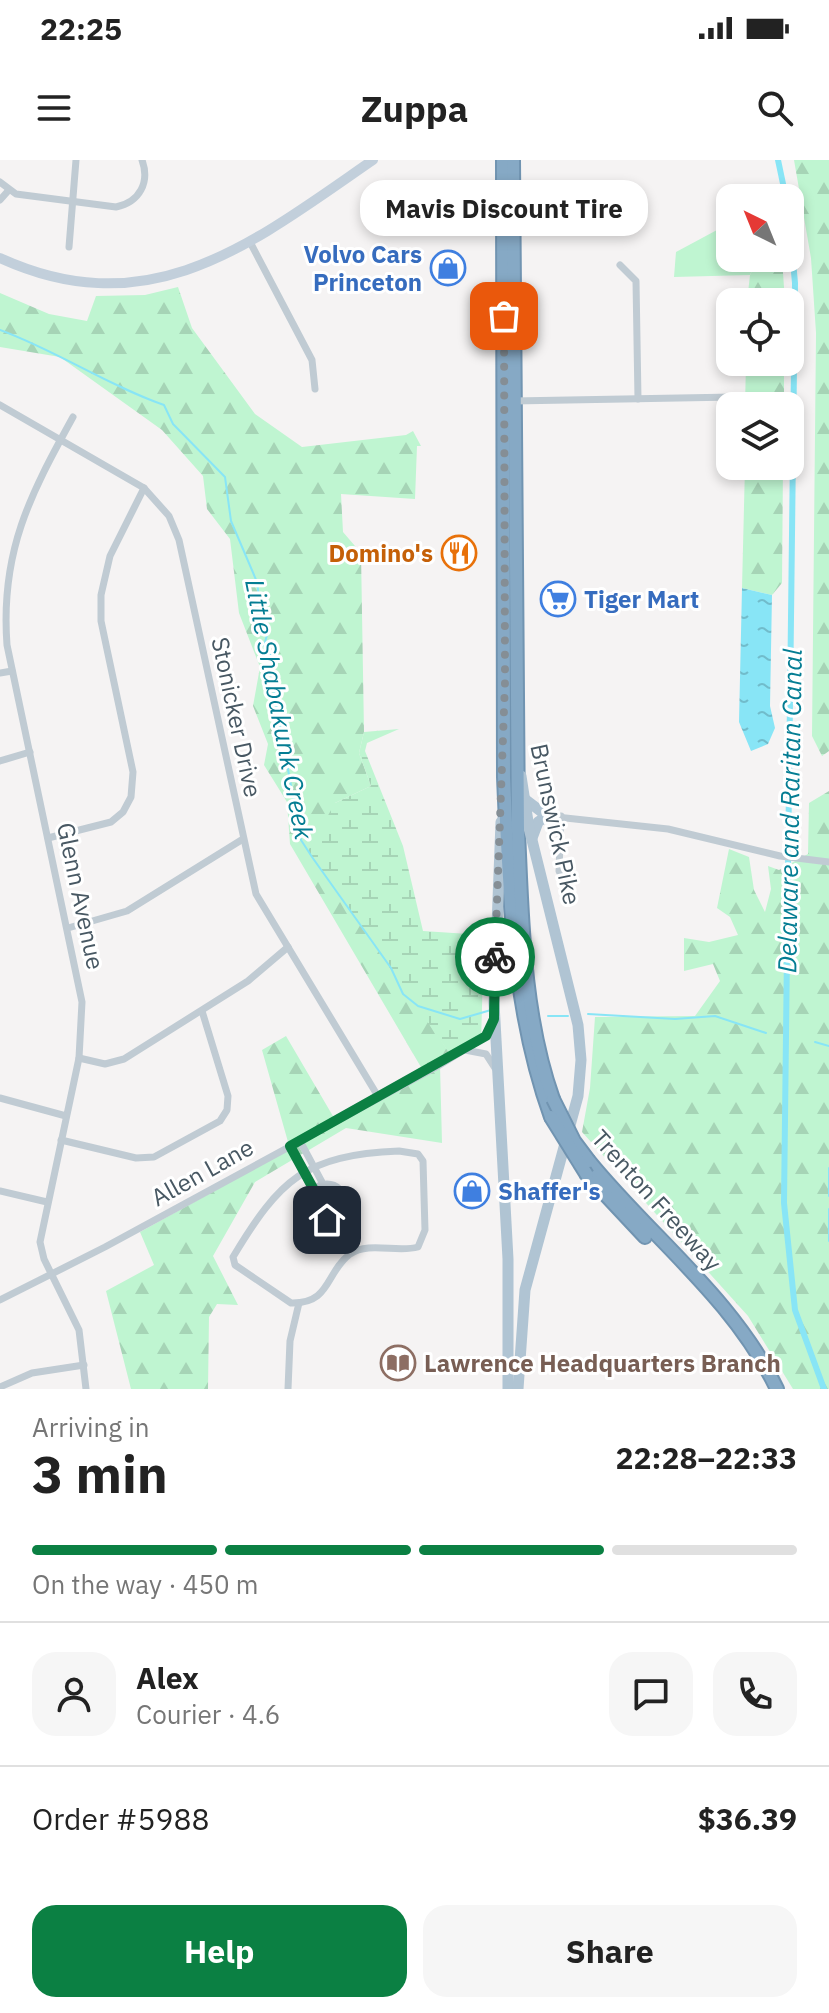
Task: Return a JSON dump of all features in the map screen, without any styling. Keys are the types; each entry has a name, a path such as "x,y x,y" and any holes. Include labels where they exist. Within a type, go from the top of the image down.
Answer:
{"highway":[{"name":"Brunswick Pike","path":"503,160 504,777"},
{"name":"Brunswick Pike","path":"513,160 516,738"},
{"name":"Trenton Freeway","path":"516,738 522,917 537,1042 553,1099 588,1168 734,1320 777,1389"},
{"name":"Trenton Freeway","path":"504,777 521,997 535,1074 551,1117 588,1168 721,1317 768,1389"}],"main road":[{"path":"0,258 56,277 128,282 199,268 250,242 368,161"},
{"name":"Brunswick Pike","path":"516,738 532,838 575,1012 581,1060 574,1110 525,1290 518,1389"},
{"name":"Brunswick Pike","path":"504,777 494,1013 507,1229 508,1389"},
{"path":"525,800 547,816 538,822 532,838"}],"street":[{"path":"69,247 76,160"},
{"path":"0,182 8,191 110,207 131,202 145,181 142,160"},
{"path":"0,200 8,191"},
{"path":"250,242 312,360 315,389"},
{"path":"620,265 636,281 638,399"},
{"path":"513,401 716,397"},
{"name":"Stonicker Drive","path":"0,405 144,488 169,516 179,540 256,894 379,1098"},
{"name":"Glenn Avenue","path":"73,417 27,501 9,553 3,607 12,671 82,1002 79,1058 40,1242 79,1330 86,1389"},
{"path":"48,838 111,822 123,812 131,797 133,772 100,609 105,570 144,488"},
{"path":"0,673 12,671"},
{"path":"0,761 30,752"},
{"path":"547,816 679,831 780,856 829,862"},
{"path":"561,816 559,871 573,897"},
{"path":"68,928 127,911 243,839"},
{"path":"79,1058 105,1064 118,1062 248,981 288,947"},
{"path":"61,1140 136,1158 154,1157 220,1121 227,1110 228,1096 202,1011"},
{"name":"Allen Lane","path":"0,1300 463,1051 486,1036 494,1013"},
{"path":"463,1051 481,1051 490,1058 495,1069"},
{"path":"0,1098 66,1116"},
{"path":"300,1141 323,1184"},
{"path":"290,1146 314,1190"},
{"path":"399,1151 418,1154 423,1161 425,1230 418,1247 403,1251 361,1249 351,1254 317,1299 291,1303 235,1265 233,1257 261,1210 277,1191 315,1168 341,1156 399,1151"},
{"path":"323,1184 335,1186 344,1194 345,1206 338,1217 327,1220 312,1212 309,1201 314,1190 323,1184"},
{"path":"0,1191 47,1202"},
{"path":"288,1389 290,1341 299,1303"},
{"path":"0,1387 32,1373 84,1365"}],"green space":[{"path":"794,160 829,160 829,751 822,756 812,736 816,333 811,258 804,218 804,184 798,184"},
{"path":"716,231 716,272 751,272 750,275 674,277 676,252"},
{"path":"751,272 783,272 784,288 749,288"},
{"path":"178,287 192,328 255,414 302,447 406,435 413,431 421,446 417,446 415,499 341,494 343,532 361,553 364,732 359,753 371,786 335,803 425,1016 452,1057 440,1065 442,1143 346,1128 255,1182 213,1256 238,1305 217,1304 209,1317 208,1389 131,1389 106,1291 154,1265 140,1232 290,1149 262,1050 286,1036 337,1123 425,1074 290,844 287,802 264,765 268,744 253,706 260,667 239,613 230,539 207,509 203,476 162,430 60,357 0,347 0,293 49,314 87,321 96,296 145,295"},
{"path":"746,376 784,376 784,392 745,392"},
{"path":"745,480 783,480 782,583 772,595 742,588"},
{"path":"399,729 367,743 365,751 403,846 423,931 484,935 481,1043 452,1057 308,851 335,803 371,786 359,753 364,732"},
{"path":"829,791 829,1389 793,1389 748,1316 582,1132 590,1088 595,1017 695,1016 720,981 713,964 684,971 684,938 709,942 738,935 730,917 717,908 729,849 749,857 754,890 765,912 771,889 768,866 779,870 808,854 809,803"}],"water":[{"path":"742,588 772,595 770,706 775,728 768,744 751,751 739,722"}],"waterway":[{"name":"Delaware and Raritan Canal","path":"778,160 783,184"},
{"name":"Delaware and Raritan Canal","path":"794,272 784,1203 795,1310 824,1389"},
{"name":"Little Shabakunk Creek","path":"0,330 164,405 173,424 225,477 231,521 257,582 261,613 268,631 264,646 274,660 271,677 301,840 391,968 403,994 418,1006 460,1019 491,1010"},
{"name":"Little Shabakunk Creek","path":"588,1014 675,1019 715,1016 766,1033"},
{"name":"Little Shabakunk Creek","path":"548,1016 568,1016"},
{"name":"Little Shabakunk Creek","path":"815,1042 829,1046"},
{"name":"Little Shabakunk Creek","path":"829,1168 829,1196"},
{"name":"Little Shabakunk Creek","path":"829,1209 829,1241"}],"way so far":[{"path":"495,957 504,777 504,316"}],"place":[{"name":"Volvo Cars Princeton","path":"448,268"},
{"name":"Mavis Discount Tire","path":"504,316"},
{"name":"Domino's","path":"459,553"},
{"name":"Tiger Mart","path":"558,599"},
{"name":"Shaffer's","path":"472,1191"},
{"name":"Lawrence Headquarters Branch","path":"398,1363"}],"route":[{"path":"327,1220 312,1212 309,1201 314,1190 290,1146 438,1066 486,1036 494,1019 495,957"}]}
